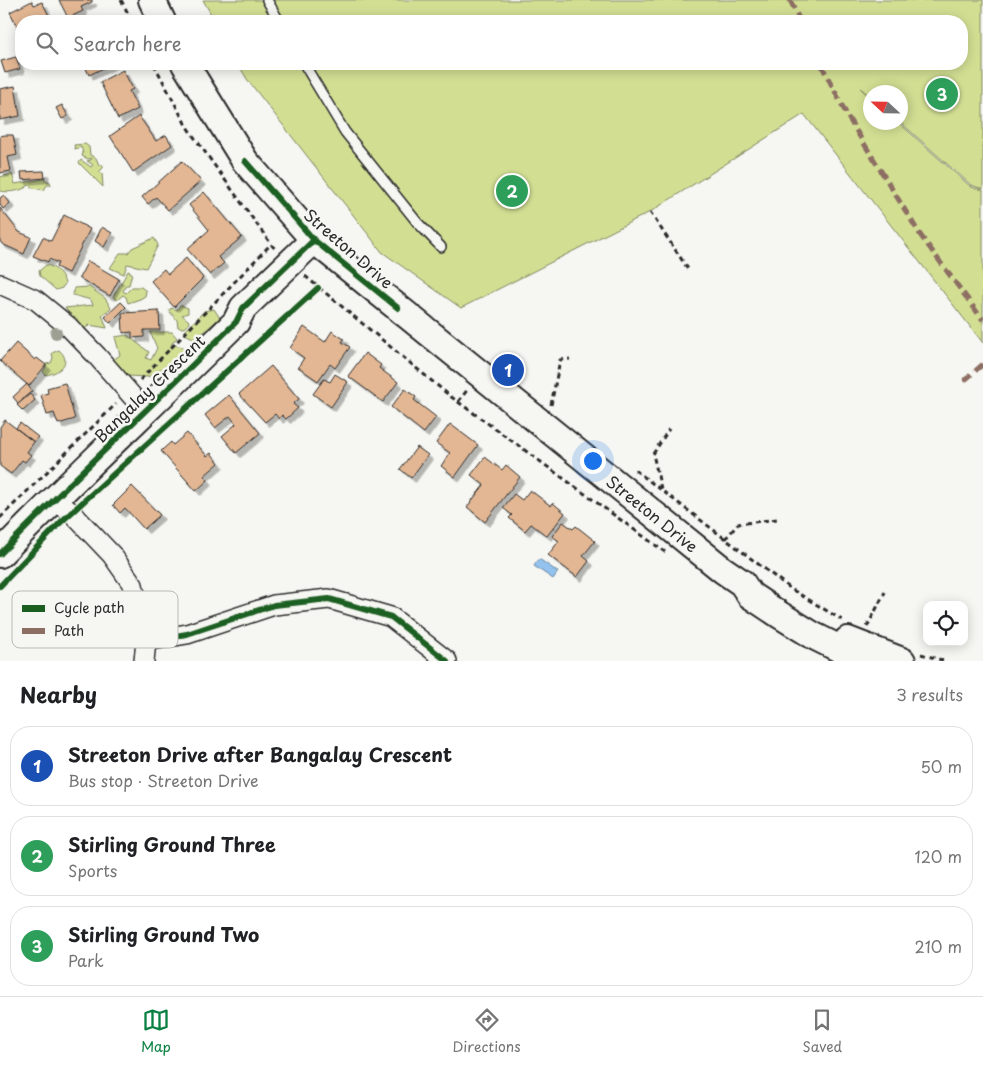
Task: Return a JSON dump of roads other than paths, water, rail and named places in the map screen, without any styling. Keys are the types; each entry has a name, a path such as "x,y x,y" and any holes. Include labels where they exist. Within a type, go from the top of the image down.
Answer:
{"main road":[{"path":"152,0 159,15"},
{"name":"Streeton Drive","path":"189,70 245,161 321,246 723,570 742,583 755,586 860,645 908,656"},
{"name":"Bangalay Crescent","path":"0,554 236,322 243,308 305,280 321,246"},
{"name":"Streeton Drive","path":"742,583 750,595 788,620 814,636 864,661"}],"street":[{"path":"0,284 36,300 49,310 97,356 146,412"},
{"path":"54,499 72,513 112,555 133,584 135,591"},
{"path":"178,636 274,605 329,599 391,616 447,661"},
{"path":"144,661 145,648"}],"lane":[{"path":"267,0 276,15"},
{"path":"308,70 345,132 417,222 441,247"}],"water":[{"path":"539,559 558,572 553,579 534,566"}],"place":[{"name":"Stirling Ground Two","path":"942,94"},
{"name":"Stirling Ground Three","path":"512,191"},
{"name":"Streeton Drive after Bangalay Crescent","path":"508,370"}]}
